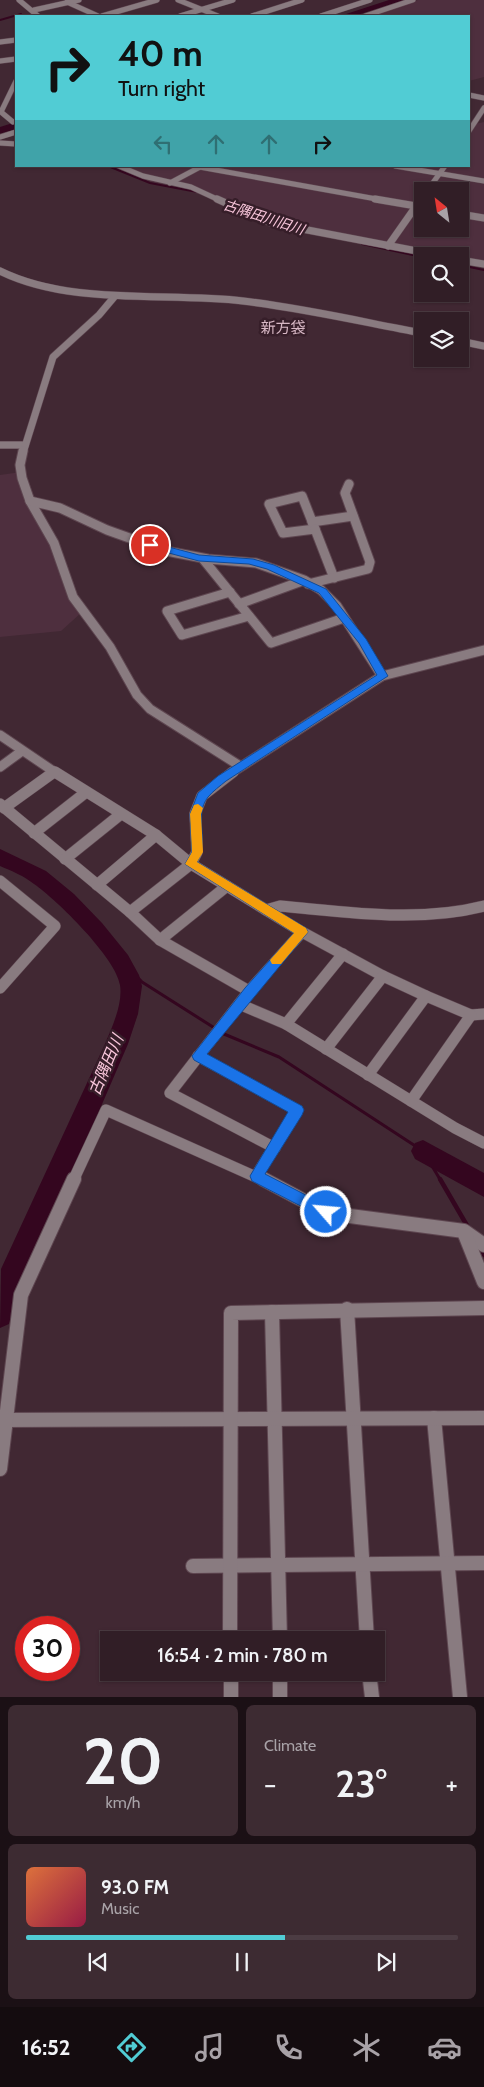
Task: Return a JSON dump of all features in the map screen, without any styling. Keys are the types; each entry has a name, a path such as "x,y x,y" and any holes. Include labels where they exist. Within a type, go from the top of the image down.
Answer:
{"street":[{"path":"19,0 38,15"},
{"path":"62,0 96,15"},
{"path":"34,10 79,0"},
{"path":"105,15 157,0"},
{"path":"178,0 215,15"},
{"path":"184,15 233,0"},
{"path":"255,15 302,0"},
{"path":"343,0 356,5"},
{"path":"324,15 370,0"},
{"path":"368,15 413,0"},
{"path":"0,42 15,40"},
{"path":"0,61 15,59"},
{"path":"15,83 1,112 13,122 15,121"},
{"path":"470,95 484,98"},
{"path":"471,123 484,108"},
{"path":"0,137 15,132"},
{"path":"0,143 15,144"},
{"path":"121,167 143,176 191,187 240,211 271,223 414,251"},
{"path":"170,183 197,167 414,205"},
{"path":"402,167 484,181"},
{"path":"434,182 444,167"},
{"path":"388,246 414,212"},
{"path":"469,216 484,218"},
{"path":"469,262 484,264"},
{"path":"0,271 23,280 65,290 115,296 216,297 414,332"},
{"path":"115,296 99,315 54,356 25,445 21,472 30,501 54,543 73,597 110,647 138,695 150,709 240,766"},
{"path":"469,342 484,346"},
{"path":"0,445 25,445"},
{"path":"239,604 305,582 334,578 368,569 370,562 345,493 349,484"},
{"path":"334,578 314,525 302,496 269,504 283,533 314,525 353,516"},
{"path":"30,501 53,504 133,540 203,559 250,561 270,567 305,582 322,591 363,641 382,676"},
{"path":"203,559 271,643 344,618"},
{"path":"230,592 167,611 182,635 249,616"},
{"path":"130,912 191,864 197,852 195,814 202,796 240,766 382,676 484,650"},
{"path":"0,734 85,793 156,835 191,864 302,932 383,976 426,996 470,1015 484,1014"},
{"path":"0,767 22,751"},
{"path":"54,772 2,806 130,912 160,940 249,991"},
{"path":"34,833 85,793"},
{"path":"65,859 121,814"},
{"path":"97,885 156,835"},
{"path":"0,881 56,926 0,988"},
{"path":"160,940 227,886"},
{"path":"266,910 280,906 423,916 466,912 484,906"},
{"path":"275,1148 170,1092 249,991 302,932"},
{"path":"286,1024 343,954"},
{"path":"326,1049 383,976"},
{"path":"368,1075 426,996"},
{"path":"239,1004 286,1024 411,1101 484,1143"},
{"path":"411,1101 470,1015"},
{"path":"198,1056 297,1110 256,1176"},
{"path":"0,1469 3,1420 21,1295 106,1110 256,1176 326,1212 464,1231 484,1245"},
{"path":"464,1231 484,1282"},
{"path":"230,1631 231,1313 347,1309 484,1308"},
{"path":"347,1309 352,1419 366,1631"},
{"path":"272,1312 280,1631"},
{"path":"434,1418 446,1563 460,1697"},
{"path":"3,1420 484,1418"},
{"path":"193,1566 362,1562 484,1563"},
{"path":"231,1681 231,1697"},
{"path":"280,1681 280,1697"},
{"path":"370,1681 372,1697"}],"shaded area":[{"path":"418,0 484,0 484,77 470,81 470,15 373,15"},
{"path":"484,122 484,179 441,172 444,167 470,167 470,132 475,124"},
{"path":"110,167 443,167 437,176 484,184 484,268 469,266 469,247 414,247 414,254 271,223 207,196 139,179"},
{"path":"21,472 82,612 61,631 0,637 0,475"}],"waterway":[{"name":"古隅田川","path":"348,15 399,0"},
{"path":"0,20 15,16"},
{"name":"古隅田川","path":"0,131 15,125"},
{"name":"古隅田川旧川","path":"110,167 150,183 197,192"},
{"name":"古隅田川旧川","path":"362,244 414,255"},
{"name":"古隅田川旧川","path":"469,267 484,270"},
{"name":"古隅田川","path":"0,857 39,876 54,888 109,945 128,975 131,986 127,1014 117,1044 75,1139 22,1246 13,1269 0,1315"},
{"path":"121,960 142,982 224,1034 279,1057 423,1151 441,1181"},
{"path":"423,1151 484,1186"},
{"path":"440,1179 469,1229"},
{"path":"481,1249 484,1255"}],"slow traffic":[{"path":"198,808 195,814 197,852 191,864 302,932 277,960"}],"district":[{"name":"新方袋","path":"283,328"}],"route":[{"path":"150,545 199,558 250,561 270,567 322,591 363,641 382,676 222,778 202,796 195,814 197,852 191,864 302,932 249,991 198,1056 297,1110 256,1176 326,1212"}]}
